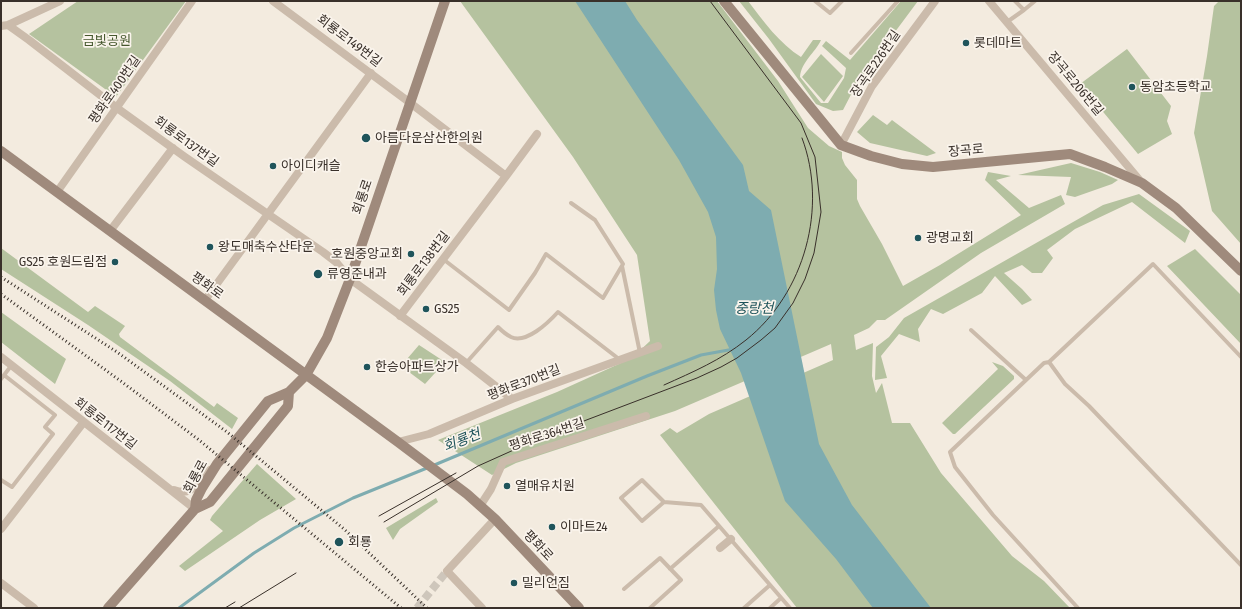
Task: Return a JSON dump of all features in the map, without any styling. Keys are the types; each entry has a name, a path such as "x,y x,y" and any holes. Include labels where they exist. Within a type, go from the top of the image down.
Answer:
{"street":[{"path":"4,25 60,1"},
{"name":"평화로400번길","path":"57,192 192,1"},
{"name":"회룡로149번길","path":"273,1 409,102"},
{"name":"회룡로","path":"194,509 196,500 202,488 217,464 268,401 289,392 306,375 327,338 350,279 444,1"},
{"name":"장곡로","path":"724,1 841,144 871,156 902,164 933,167 1070,154 1142,183 1176,208 1241,271"},
{"name":"장곡로226번길","path":"841,144 872,86 935,1"},
{"name":"장곡로206번길","path":"989,1 1142,183"},
{"name":"회룡로137번길","path":"4,25 29,40 117,108 323,252 336,262 350,279"},
{"path":"204,300 371,73"},
{"path":"409,102 506,176"},
{"name":"회룡로138번길","path":"350,279 400,316 537,134"},
{"path":"110,231 173,148"},
{"name":"평화로","path":"1,151 467,494 495,519 579,608"},
{"path":"400,316 466,363 512,399"},
{"name":"평화로370번길","path":"398,442 429,434 512,399 658,346"},
{"name":"회룡로117번길","path":"1,357 194,509"},
{"name":"회룡로","path":"108,608 194,509 210,502 288,406 289,392"},
{"name":"평화로364번길","path":"480,506 491,489 504,462 646,416"},
{"path":"1,529 83,423"},
{"path":"170,489 182,493 190,491 217,464"},
{"path":"482,608 447,571 495,519"},
{"path":"720,548 731,539"},
{"path":"1,583 32,607"}],"lane":[{"path":"815,1 830,13 842,1"},
{"path":"851,53 898,1"},
{"path":"1015,1 1024,10"},
{"path":"1007,22 1035,1"},
{"path":"571,203 595,220 623,264 622,266 640,353"},
{"path":"443,259 509,310 535,274 546,254 603,298 622,266"},
{"path":"1078,608 993,515 956,468 950,452 1044,363 1049,362 1152,264 1241,357"},
{"path":"466,363 498,328 512,338 528,338 558,312 621,360"},
{"path":"971,330 1026,380"},
{"path":"1049,362 1065,384 1089,406 1241,565"},
{"path":"1,379 11,366"},
{"path":"1,480 12,487 53,434 45,427 55,415 4,375"},
{"path":"664,502 642,521 621,498 642,480 664,502 701,505 790,608"},
{"path":"670,569 719,526"},
{"path":"624,589 660,558 681,580 650,608"},
{"path":"744,608 770,585"},
{"path":"770,608 781,598"}],"green space":[{"name":"금빛공원","path":"78,1 186,1 116,97 29,34"},
{"path":"460,1 717,1 778,81 808,128 829,146 842,152 842,158 845,165 857,180 857,199 860,206 882,244 903,286 1021,215 985,180 988,172 1011,176 996,180 1029,208 1061,195 1065,204 981,253 885,320 877,320 869,328 854,335 856,350 873,343 872,376 876,393 882,383 892,423 910,423 941,473 1012,556 1044,581 1070,608 797,608 660,435 670,428 677,433 709,414 833,360 831,344 675,411 516,463 492,475 438,440 557,392 632,358 650,341 637,255 573,157"},
{"path":"739,1 748,1 779,39 801,57 813,40 821,40 803,67 800,77 821,103 828,103 844,78 846,68 822,46 826,41 850,60 901,1 918,1 857,83 843,110 833,111 816,104 769,39"},
{"path":"1219,1 1241,1 1241,244 1212,211 1194,133 1214,6"},
{"path":"1127,49 1171,106 1167,121 1172,134 1138,154 1080,84"},
{"path":"821,54 843,76 824,102 802,77"},
{"path":"873,115 887,125 892,120 936,153 927,156 870,143 857,132"},
{"path":"1071,163 1100,172 1118,180 1112,184 1075,197 1066,195 1071,177 1018,175"},
{"path":"1139,194 1190,231 1185,243 1132,202 1075,229 1047,250 1053,258 1042,273 1032,273 1022,265 1004,273 1032,300 1022,305 995,276 982,293 943,314 931,309 918,329 920,342 899,334 881,356 887,378 875,380 876,347 889,337 904,318 1103,205"},
{"path":"1,248 88,312 95,306 125,326 119,334 120,337 214,407 217,403 238,418 232,429 170,381 88,325 1,269"},
{"path":"1195,249 1241,295 1241,344 1167,266"},
{"path":"1,312 66,359 55,384 1,342"},
{"path":"419,345 445,362 425,384 401,366"},
{"path":"992,362 1003,366 1014,376 1014,379 955,434 953,434 942,423 998,369"},
{"path":"257,464 296,499 260,520 185,571 179,566 223,531 210,520 212,516"},
{"path":"436,498 438,502 400,529 393,540 386,528"}],"water":[{"name":"중랑천","path":"575,1 625,1 637,20 743,165 749,191 771,210 819,444 852,505 931,608 873,608 836,559 785,501 741,373 720,329 714,290 717,269 716,237 708,212 679,160"}],"waterway":[{"name":"회룡천","path":"432,466 701,355 734,349"},
{"name":"회룡천","path":"179,608 254,553 294,528 353,498 427,468"}],"tunnel":[{"path":"417,608 447,571"}],"tram line":[{"path":"384,522 478,466 547,435 697,378 721,367 737,358 775,328 793,303 805,279 814,253 821,212 815,157 801,123 710,1"},
{"path":"664,385 727,354 746,340 766,321 783,298 797,274 806,247 811,220 813,192 809,165 802,138"},
{"path":"379,516 456,473"},
{"path":"239,608 296,573"},
{"path":"225,608 235,602"}],"railway":[{"path":"1,277 117,352 227,432 344,529 427,608"},
{"path":"1,294 199,440 401,608"}],"place":[{"name":"롯데마트","path":"966,43"},
{"name":"동암초등학교","path":"1132,87"},
{"name":"아름다운삼산한의원","path":"366,138"},
{"name":"아이디캐슬","path":"273,166"},
{"name":"광명교회","path":"918,238"},
{"name":"왕도매축수산타운","path":"210,247"},
{"name":"호원중앙교회","path":"411,254"},
{"name":"GS25 호원드림점","path":"115,262"},
{"name":"류영준내과","path":"318,274"},
{"name":"GS25","path":"426,309"},
{"name":"한승아파트상가","path":"367,367"},
{"name":"열매유치원","path":"507,486"},
{"name":"이마트24","path":"552,527"},
{"name":"회룡","path":"339,542"},
{"name":"밀리언짐","path":"514,583"}]}
